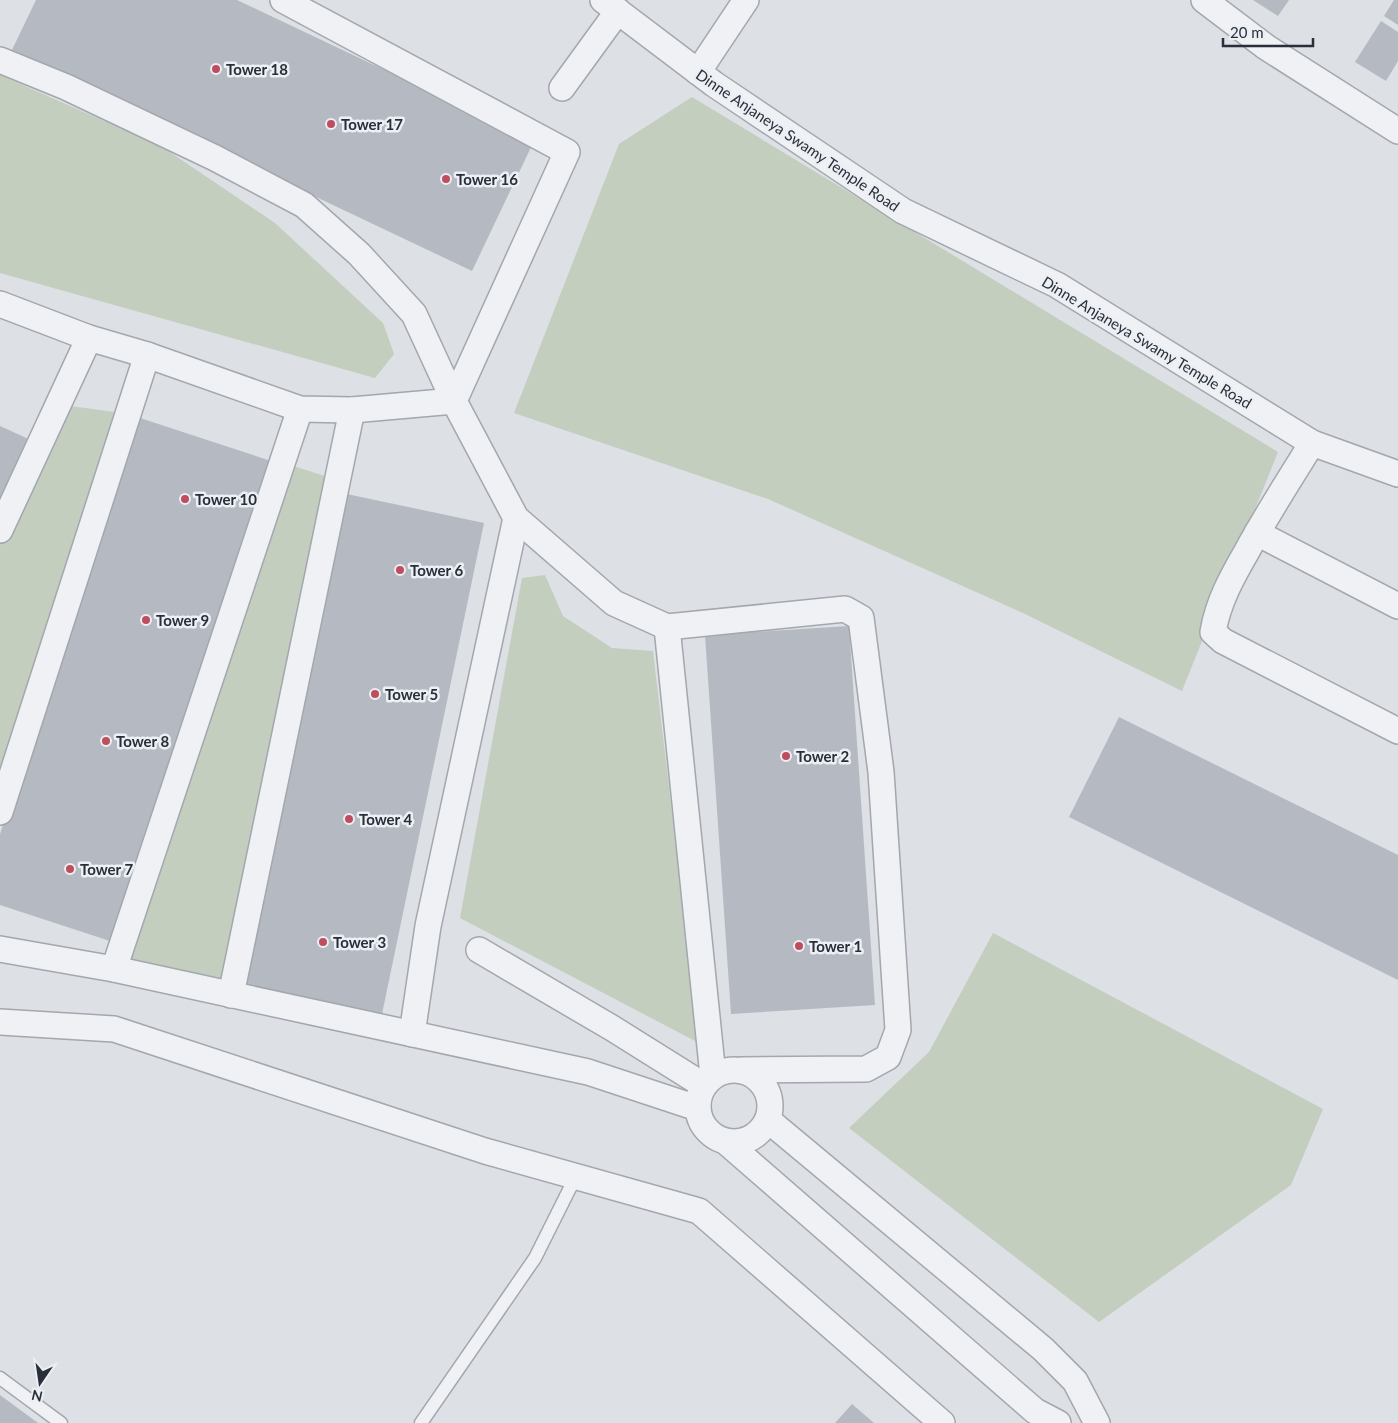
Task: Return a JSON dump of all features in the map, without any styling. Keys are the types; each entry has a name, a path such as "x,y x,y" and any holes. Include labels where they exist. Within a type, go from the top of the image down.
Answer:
{"street":[{"path":"283,0 567,152 454,401"},
{"path":"698,72 746,0"},
{"path":"1204,0 1266,47 1398,131"},
{"path":"562,88 615,4"},
{"name":"Dinne Anjaneya Swamy Temple Road","path":"615,4 698,72 903,212 1057,285 1312,443 1398,474"},
{"path":"0,60 66,88 215,158 304,205 359,254 414,314 454,401 516,518 614,603 667,628 845,609 861,618 882,772 898,1030 888,1057 866,1069 721,1071 704,1090"},
{"path":"0,304 89,338 147,355 300,409 352,410 454,401"},
{"path":"0,530 89,338"},
{"path":"0,812 147,355"},
{"path":"114,969 300,409"},
{"path":"231,995 352,410"},
{"path":"1312,443 1226,588 1215,618 1213,632 1223,641 1398,731"},
{"path":"412,1034 428,926 516,518"},
{"path":"1257,533 1398,606"},
{"path":"667,628 704,1090 699,1119 714,1137 725,1141 1035,1411 1058,1423"},
{"path":"0,948 114,969 588,1072 704,1090"},
{"path":"479,950 612,1028 704,1090"},
{"path":"0,1022 114,1029 485,1151 699,1211 942,1423"},
{"path":"725,1141 746,1140 755,1136 768,1120 771,1110 766,1089 755,1077 741,1070"},
{"path":"768,1120 1043,1349 1074,1381 1096,1423"}],"lane":[{"path":"421,1423 535,1258 576,1176"},
{"path":"0,1378 61,1423"}],"green space":[{"path":"0,75 161,146 275,223 383,323 394,354 375,378 0,273"},
{"path":"692,97 1278,452 1182,691 1025,614 768,499 514,413 619,144"},
{"path":"63,405 122,413 0,796 0,545"},
{"path":"287,464 334,479 228,986 121,963"},
{"path":"545,575 563,616 612,648 653,651 699,1043 460,918 522,578"},
{"path":"993,933 1323,1109 1291,1185 1099,1322 849,1128 929,1052"}],"building":[{"path":"36,0 237,0 534,141 472,271 11,52"},
{"path":"1253,0 1289,0 1278,16"},
{"path":"1394,0 1398,0 1398,25 1384,16"},
{"path":"1381,21 1398,32 1398,61 1386,81 1355,62"},
{"path":"137,417 274,462 116,943 0,905 0,834"},
{"path":"0,426 33,441 0,513"},
{"path":"342,493 484,523 381,1019 239,989"},
{"name":"Tower 2","path":"849,626 875,1005 731,1014 705,635"},
{"path":"1119,717 1398,855 1398,980 1069,817"},
{"path":"0,1395 38,1423 0,1423"},
{"path":"852,1404 874,1423 835,1423"}],"place":[{"name":"Tower 18","path":"216,69"},
{"name":"Tower 17","path":"331,124"},
{"name":"Tower 16","path":"446,179"},
{"name":"Tower 10","path":"185,499"},
{"name":"Tower 6","path":"400,570"},
{"name":"Tower 9","path":"146,620"},
{"name":"Tower 5","path":"375,694"},
{"name":"Tower 8","path":"106,741"},
{"name":"Tower 2","path":"786,756"},
{"name":"Tower 4","path":"349,819"},
{"name":"Tower 7","path":"70,869"},
{"name":"Tower 3","path":"323,942"},
{"name":"Tower 1","path":"799,946"}]}
